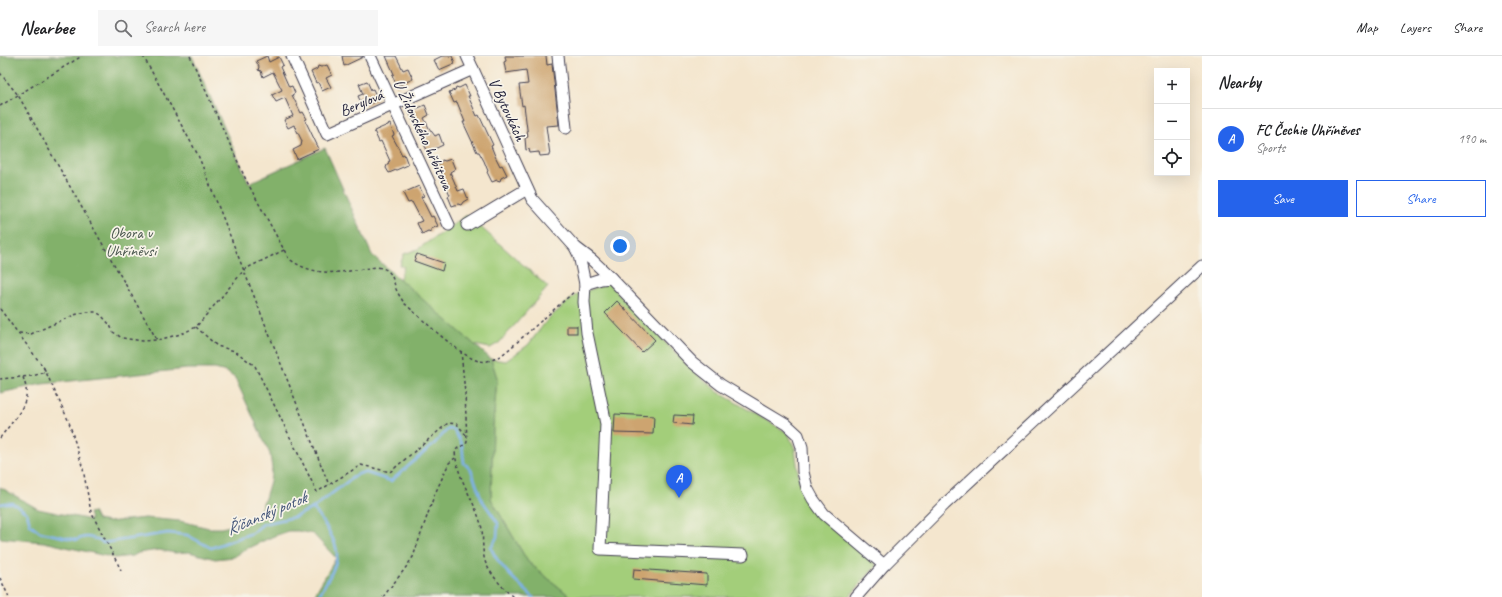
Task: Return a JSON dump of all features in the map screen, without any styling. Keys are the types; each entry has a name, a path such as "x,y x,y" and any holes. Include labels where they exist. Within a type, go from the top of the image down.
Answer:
{"street":[{"name":"Berylová","path":"292,56 327,134 393,106 473,69"},
{"name":"U Židovského hřbitova","path":"370,56 449,225"},
{"name":"V Bytovkách","path":"467,56 532,200 575,247"},
{"path":"558,56 566,128"},
{"path":"466,225 527,189"},
{"path":"575,247 592,260 611,278 692,362 721,385 786,424 798,435 802,447 802,472 807,488 813,498 824,514 884,565"},
{"path":"575,247 579,255 585,284 584,302 587,332 606,424 600,549 743,555"},
{"path":"856,597 884,565 944,505 1202,266"},
{"path":"585,284 601,279 611,278"}],"path":[{"path":"0,106 82,56"},
{"path":"143,56 198,155 245,269 329,485"},
{"path":"190,56 246,180 289,259 296,264 310,270 326,274 377,267 384,268 393,278 398,295 404,303 461,351 472,359 480,362 496,359 508,351 585,284"},
{"path":"0,73 18,95 157,340"},
{"path":"19,333 31,334 74,315 85,312 96,312 101,315 110,325 113,332 122,338 143,341 157,340 181,334 196,327 245,269 284,250"},
{"path":"0,308 44,368 69,422 83,468 91,512 121,570"},
{"path":"196,327 217,346 235,351 256,366 317,492 361,465 390,472 448,424 457,424 466,435"},
{"path":"461,351 465,392 466,444 455,451 455,458 461,480 480,522 483,552 487,566 513,597"},
{"path":"0,379 23,377 42,373 44,368"},
{"path":"0,438 21,411 27,391 23,377"},
{"path":"383,597 413,557 434,496 449,464 455,458"},
{"path":"0,578 9,597"}],"green space":[{"name":"Obora v Uhříněvsi","path":"0,56 192,56 249,183 325,148 372,255 491,359 497,378 493,426 491,499 528,562 571,597 313,597 336,558 313,534 298,531 289,531 274,536 246,549 234,557 215,559 189,552 175,553 159,550 138,553 133,556 115,558 44,542 0,538 0,487 38,509 91,520 89,513 93,512 97,520 108,522 145,518 180,521 209,528 221,528 244,523 253,519 260,510 265,498 272,469 270,454 235,378 226,372 215,369 187,369 42,384 0,393"},
{"path":"467,215 548,287 499,343 490,348 475,345 399,280 404,267 400,265 404,254 418,249"},
{"path":"608,283 687,365 718,392 788,433 795,449 800,486 816,514 877,565 849,597 571,597 528,562 491,499 493,426 497,378 491,359 506,361 528,345 548,319 576,295"}],"building":[{"path":"267,56 269,62 279,57 283,65 280,67 289,87 292,86 295,93 292,95 301,113 303,112 307,119 305,120 319,149 297,159 293,150 301,146 302,141 294,125 288,128 284,120 293,116 285,98 276,102 272,95 282,90 273,72 263,77 261,71 258,70 259,67 256,61"},
{"path":"342,56 363,56 363,57 344,66"},
{"path":"386,56 396,56 403,70 408,68 413,79 397,86 392,75 394,74"},
{"path":"442,56 452,56 455,63 439,70 434,60"},
{"path":"505,56 546,56 547,65 552,64 559,125 546,126 550,155 540,156 539,152 530,153 529,149 526,150 525,138 528,137 524,105 522,106 519,85 528,84 526,70 506,73 504,62 506,61"},
{"path":"327,65 332,75 326,78 331,87 322,91 311,72 317,69 318,66 321,67"},
{"path":"367,81 378,100 363,107 358,96 363,94 359,84"},
{"path":"465,85 477,116 479,115 493,145 491,146 495,156 507,175 501,178 500,181 497,180 492,182 484,161 479,152 477,152 463,122 465,122 457,102 454,103 449,92 455,90 456,87 459,88"},
{"path":"425,105 429,115 424,118 435,136 439,134 443,145 428,152 423,142 425,141 421,131 409,112"},
{"path":"390,124 394,135 392,136 402,155 404,154 408,165 389,173 386,168 389,164 388,162 390,161 381,141 379,142 374,131"},
{"path":"451,159 455,169 450,172 458,191 464,189 468,199 461,205 458,204 452,206 448,196 450,195 441,175 439,176 435,165 440,163 442,160 445,161"},
{"path":"419,186 424,196 421,197 431,217 433,216 438,226 431,229 431,232 428,231 422,234 417,223 422,221 412,202 408,203 403,193"},
{"path":"417,254 444,263 442,271 414,261"},
{"path":"617,301 655,340 642,352 605,313"},
{"path":"567,326 577,326 577,333 567,333"},
{"path":"615,414 654,416 653,434 614,433"},
{"path":"674,415 693,416 692,425 673,423"},
{"path":"634,569 707,574 707,585 633,579"}],"waterway":[{"name":"Říčanský potok","path":"0,504 12,503 17,505 27,513 30,524 40,532 77,540 87,537 103,543 168,533 187,535 211,548 252,533 263,524 294,517 313,508 356,475 364,472 391,481 434,444 448,429 454,430 462,445 464,463 471,470 482,500 498,523 497,537 491,548 494,555 515,580 533,597"},
{"path":"313,508 332,536 337,554 333,571 318,597"}],"place":[{"name":"FC Čechie Uhříněves","path":"679,498"}]}
